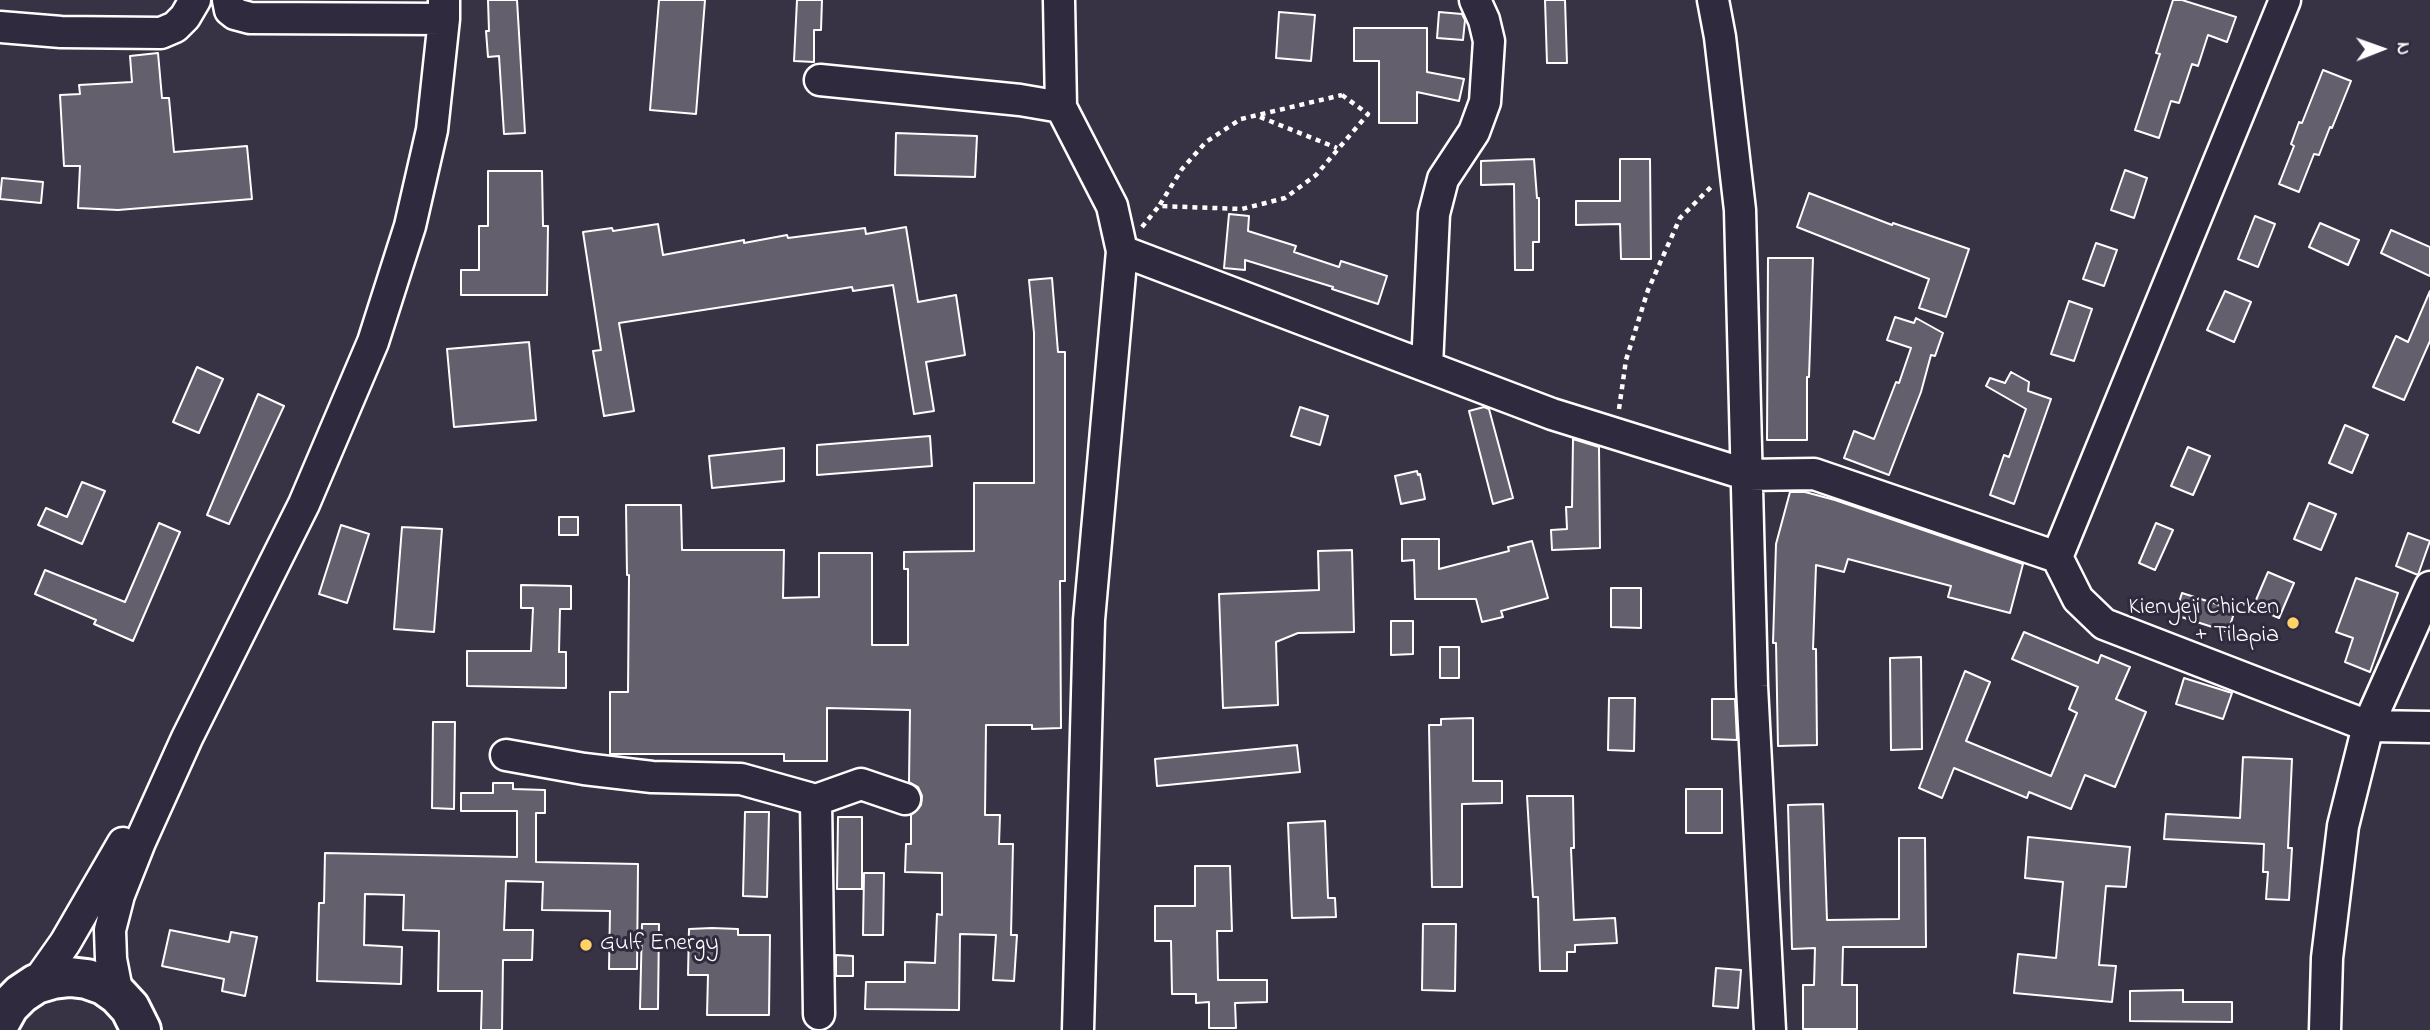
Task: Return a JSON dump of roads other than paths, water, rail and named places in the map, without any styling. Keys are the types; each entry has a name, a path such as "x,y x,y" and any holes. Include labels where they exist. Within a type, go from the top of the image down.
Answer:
{"highway":[{"path":"11,1006 61,978 87,979 104,985 137,1020"}],"street":[{"path":"0,27 61,32 161,33 175,27 185,18 195,0"},
{"path":"137,1020 111,960 110,930 119,895 187,738 304,504 373,342 410,226 430,142 444,9 250,18 230,10 228,0"},
{"path":"1059,0 1061,107 1112,206 1122,250 1089,621 1078,1030"},
{"path":"1427,366 1434,215 1443,179 1474,132 1485,102 1489,41 1475,0"},
{"path":"1713,0 1740,209 1752,686 1770,1030"},
{"path":"2057,557 2285,0"},
{"path":"820,80 1020,100 1061,107"},
{"path":"1122,250 1552,414 1748,475 1814,474 2057,557 2078,599 2104,624 2368,726 2430,727"},
{"path":"2325,1030 2327,958 2343,826 2368,726 2430,587"},
{"path":"11,1006 65,943 187,738"},
{"path":"506,755 584,769 652,777 741,779 816,800 861,784 905,799"},
{"path":"816,800 819,1014"}],"place":[{"name":"Kienyeji Chicken + Tilapia","path":"2293,623"},
{"name":"Gulf Energy","path":"586,945"}]}
